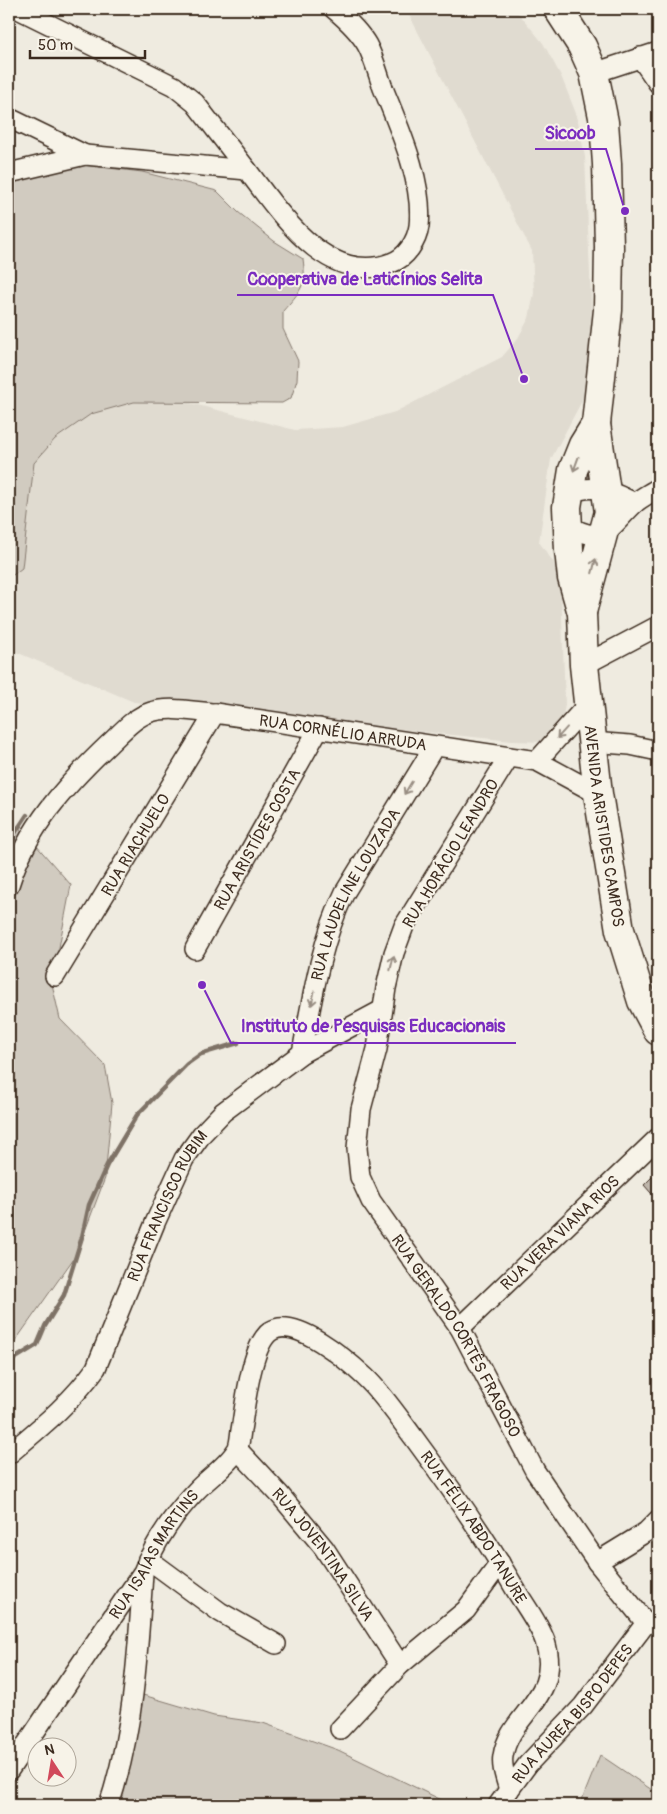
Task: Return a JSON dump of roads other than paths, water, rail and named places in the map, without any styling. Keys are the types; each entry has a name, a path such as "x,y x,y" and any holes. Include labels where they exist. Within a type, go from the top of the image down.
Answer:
{"highway":[{"name":"AVENIDA ARISTIDES CAMPOS","path":"558,9 582,46 594,73 604,122 610,247 608,310 596,424 609,512 582,613"},
{"name":"AVENIDA ARISTIDES CAMPOS","path":"596,424 579,455 569,493 567,526 572,578 582,613 584,665 598,794 620,930 642,1001 658,1031"}],"street":[{"path":"18,9 174,86 195,103 284,218 316,249 340,264 362,268 380,267 399,260 412,246 419,227 419,201 404,141 366,45 350,23 334,9"},
{"path":"594,73 658,52"},
{"path":"640,57 658,83"},
{"path":"9,118 85,155"},
{"path":"9,172 85,155 247,170"},
{"path":"569,493 589,487 607,490 635,503"},
{"path":"567,526 578,532 604,533 614,527 635,503 658,488"},
{"path":"584,665 658,626"},
{"path":"537,761 588,704"},
{"name":"RUA CORNÉLIO ARRUDA","path":"9,885 15,864 33,830 54,801 78,773 131,723 150,712 171,710 215,713 537,761 598,794"},
{"name":"RUA RIACHUELO","path":"55,976 215,713"},
{"name":"RUA ARISTÍDES COSTA","path":"195,949 319,728"},
{"path":"630,744 658,740"},
{"path":"592,742 630,744 658,751"},
{"name":"RUA LAUDELINE LOUZADA","path":"302,1053 312,996 334,913 434,747"},
{"name":"RUA HORÁCIO LEANDRO","path":"382,1010 394,953 404,926 509,756"},
{"name":"RUA FRANCISCO RUBIM","path":"9,1454 60,1411 82,1389 96,1368 155,1223 184,1159 202,1134 223,1112 302,1053 382,1010"},
{"name":"RUA GERALDO CORTÊS FRAGOSO","path":"382,1010 377,1049 361,1109 357,1148 360,1176 371,1201 460,1328 536,1472 597,1562 652,1623"},
{"name":"RUA VERA VIANA RIOS","path":"460,1328 658,1138"},
{"name":"RUA FÉLIX ABDO TANURE","path":"238,1450 250,1373 261,1344 270,1331 284,1327 298,1330 318,1340 366,1377 452,1489 500,1563 545,1640 548,1660 547,1678 540,1694 505,1744 502,1758 509,1790"},
{"name":"RUA ISAÍAS MARTINS","path":"9,1770 146,1565 169,1526 194,1493 238,1450"},
{"name":"RUA JOVENTINA SILVA","path":"238,1450 280,1495 324,1548 400,1665"},
{"path":"597,1562 646,1532 658,1520"},
{"path":"340,1729 400,1665 466,1610 500,1563"},
{"path":"109,1805 126,1738 135,1684 146,1565 220,1612 276,1644"},
{"name":"RUA ÁUREA BISPO DEPES","path":"498,1805 528,1764 583,1706 652,1623"}],"waterway":[{"path":"9,842 27,815"},
{"path":"9,1362 37,1345 45,1326 64,1295 82,1237 89,1205 107,1165 137,1115 187,1064 201,1054 238,1043"}],"place":[{"name":"Sicoob","path":"625,211"},
{"name":"Cooperativa de Laticínios Selita","path":"524,379"},
{"name":"Instituto de Pesquisas Educacionais","path":"202,985"}]}
